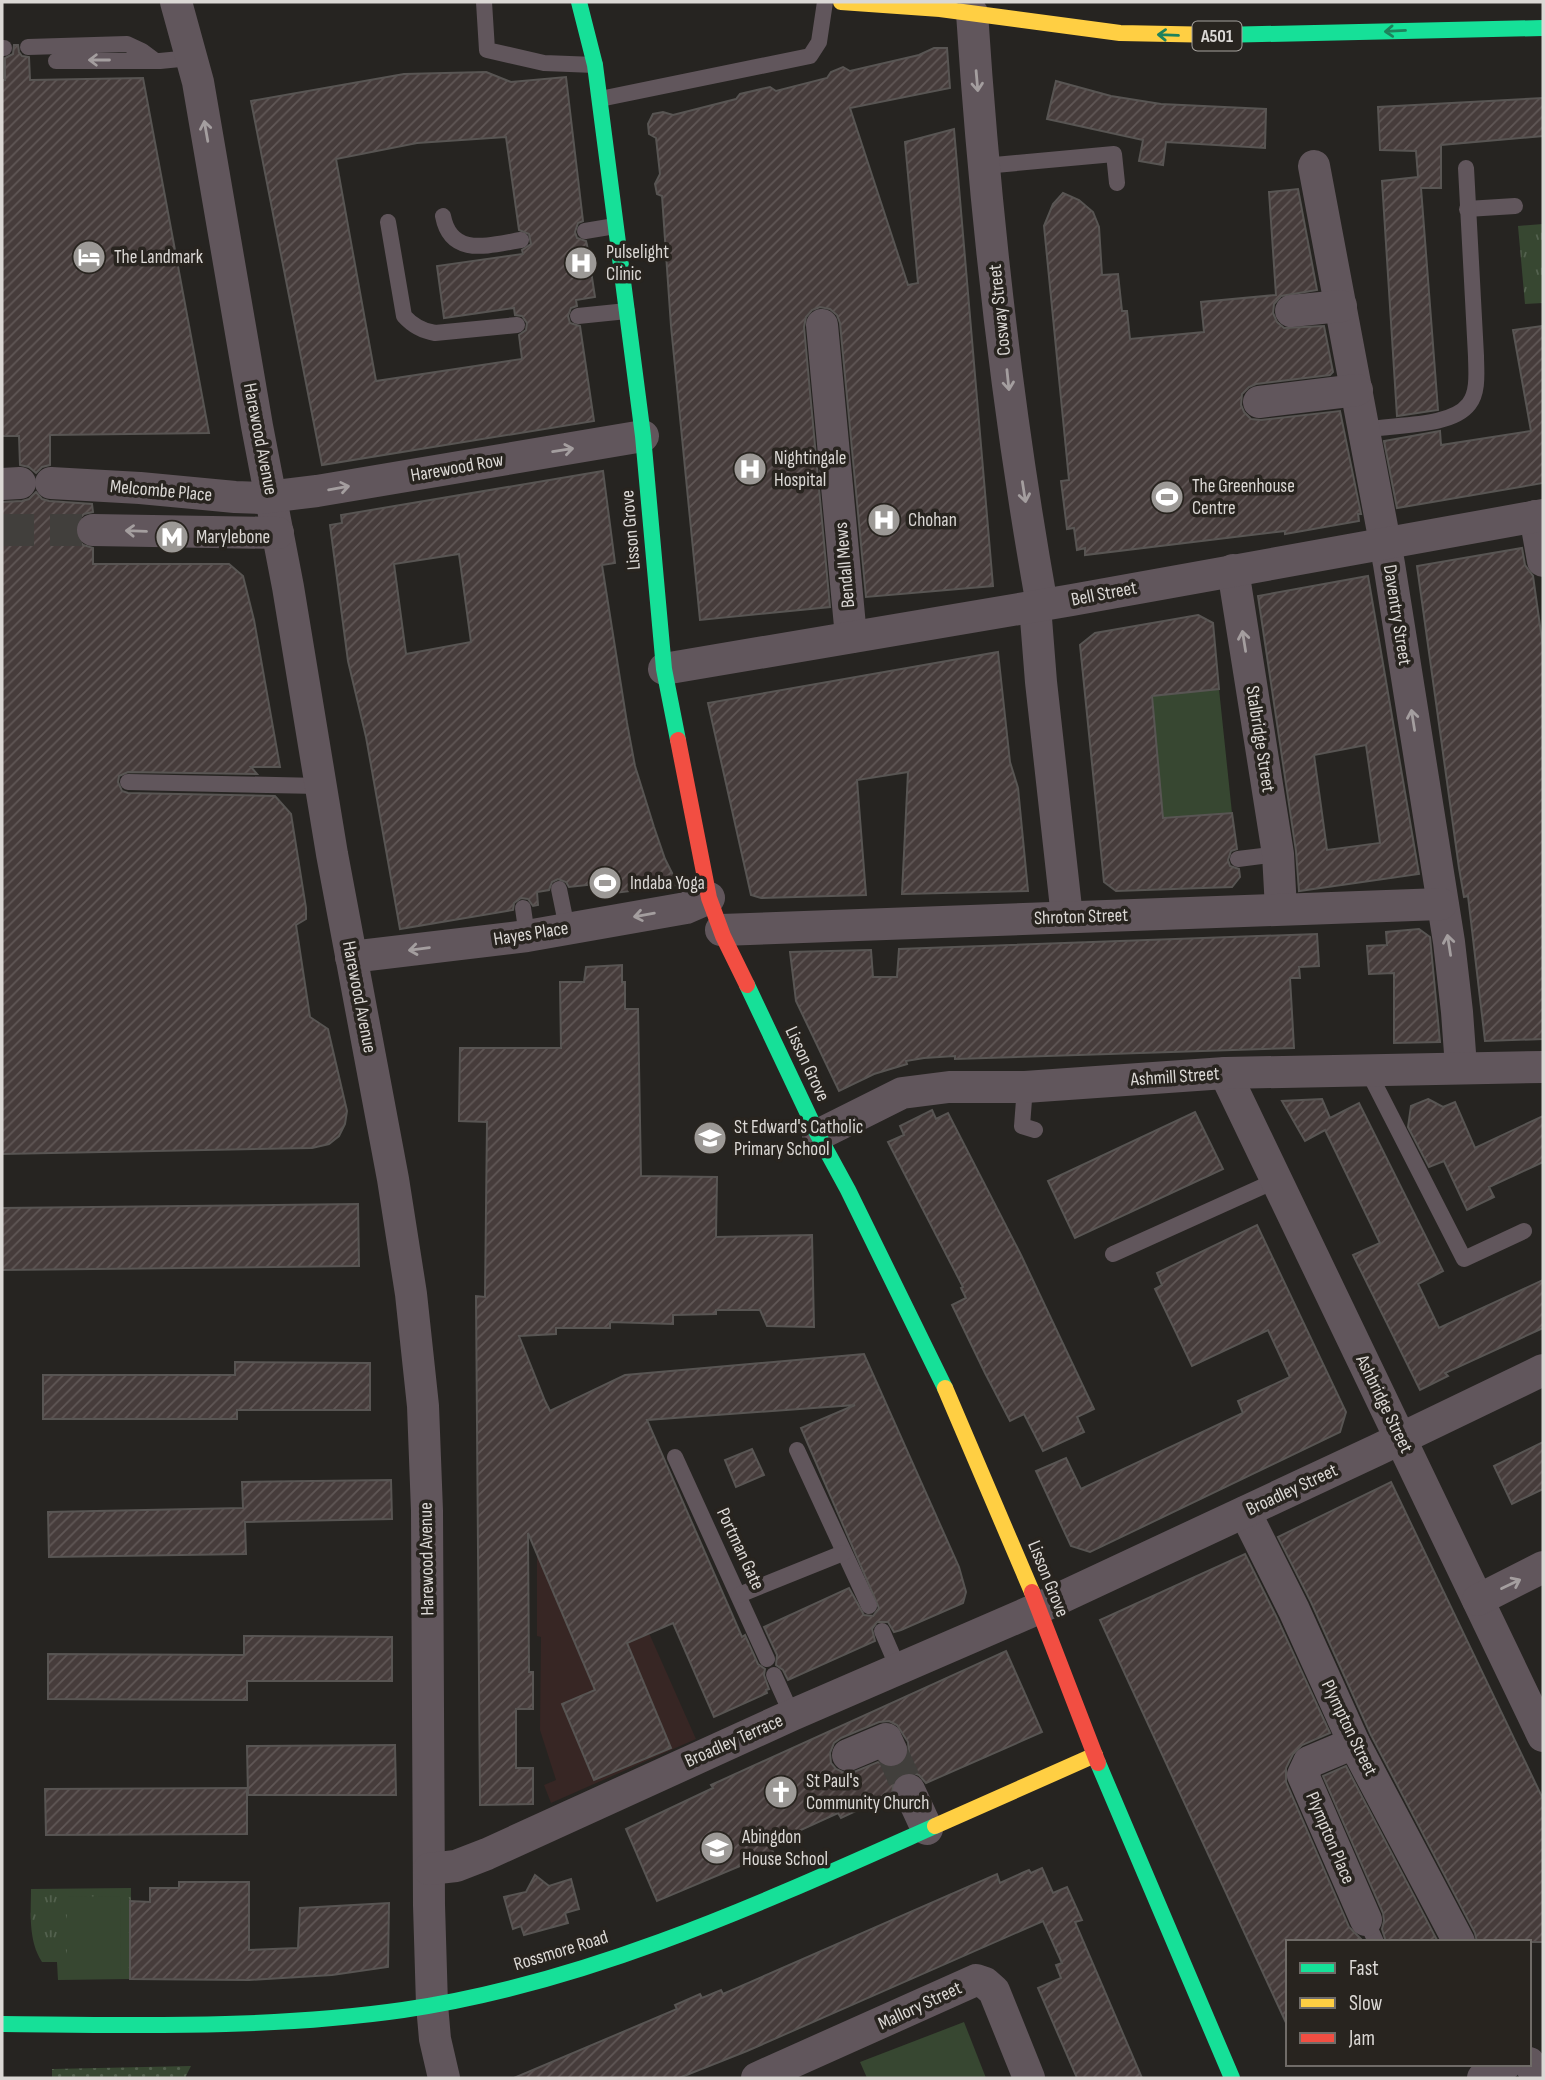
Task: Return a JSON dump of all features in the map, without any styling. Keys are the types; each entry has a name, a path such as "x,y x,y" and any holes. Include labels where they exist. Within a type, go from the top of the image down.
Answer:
{"main road":[{"name":"Lisson Grove","path":"579,2 595,65 643,436 664,669 709,898 721,930 818,1135 848,1190 943,1384 1039,1608 1095,1755 1232,2078"},
{"name":"A501","path":"841,2 972,7 1096,31 1195,36 1285,36 1464,27 1543,28"},
{"path":"1464,27 1543,18"},
{"name":"Rossmore Road","path":"2,2024 170,2024 309,2019 458,2001 566,1973 684,1934 818,1878 1095,1755"}],"street":[{"name":"Harewood Avenue","path":"176,2 198,82 320,786 406,1252 423,1406 427,1511 432,2005 435,2039 444,2078"},
{"name":"Cosway Street","path":"972,7 984,166 1012,424 1039,606 1041,682 1067,917"},
{"name":"Daventry Street","path":"1314,166 1385,543 1456,1000 1461,1067"},
{"path":"1291,311 1341,306"},
{"name":"Bendall Mews","path":"822,325 851,637"},
{"path":"1250,403 1357,390"},
{"name":"Harewood Row","path":"271,497 317,492 643,436"},
{"name":"Melcombe Place","path":"24,484 140,488 235,497 271,497"},
{"path":"1539,515 1543,562"},
{"name":"Bell Street","path":"664,669 1039,606 1539,515"},
{"name":"Melcombe Place","path":"93,530 278,533"},
{"name":"Stalbridge Street","path":"1233,570 1278,854 1281,909"},
{"name":"Hayes Place","path":"351,957 525,922 566,928 687,908 709,898"},
{"name":"Shroton Street","path":"721,930 1441,904"},
{"name":"Ashmill Street","path":"818,1135 902,1093 949,1087 1025,1087 1226,1073 1543,1067"},
{"name":"Ashbridge Street","path":"1226,1073 1543,1735"},
{"name":"Broadley Street","path":"1039,1608 1543,1370"},
{"name":"Plympton Street","path":"1245,1512 1354,1743 1458,1940"},
{"path":"1478,1600 1543,1567"},
{"name":"Broadley Terrace","path":"429,1869 456,1866 487,1854 792,1715 1039,1608"},
{"path":"848,1755 886,1739 891,1750"},
{"name":"Plympton Place","path":"1354,1743 1309,1762 1303,1775 1371,1931"},
{"path":"909,1790 927,1829"},
{"name":"Mallory Street","path":"757,2078 976,1980 985,1983 994,1991 1029,2078"},
{"path":"1483,2078 1503,2066"}],"lane":[{"path":"484,2 487,50 544,63 595,65"},
{"path":"600,99 810,56 820,42 825,2"},
{"path":"28,47 127,44 154,60"},
{"path":"56,61 190,58"},
{"path":"984,166 1114,154 1117,183"},
{"path":"1364,430 1454,417 1470,403 1476,381 1476,356 1466,168"},
{"path":"1467,209 1515,206"},
{"path":"443,216 445,228 452,238 461,244 479,246 521,240"},
{"path":"388,222 404,316 411,323 435,333 517,325"},
{"path":"584,231 615,226"},
{"path":"578,316 627,311"},
{"path":"128,782 320,786"},
{"path":"1238,859 1278,854"},
{"path":"559,889 566,928"},
{"path":"1367,1069 1464,1259 1524,1231"},
{"path":"1025,1087 1022,1126 1035,1130"},
{"path":"1113,1254 1277,1180"},
{"path":"797,1450 869,1606"},
{"name":"Portman Gate","path":"675,1457 767,1659"},
{"path":"738,1595 844,1553"},
{"path":"882,1631 898,1668"},
{"path":"774,1675 792,1715"}],"shaded area":[{"path":"537,1401 546,1401 696,1739 551,1803 544,1785 556,1780 540,1730 541,1637 537,1636"}],"green space":[{"path":"1543,224 1543,303 1525,304 1518,226"},
{"path":"1219,689 1232,813 1163,818 1152,696"},
{"path":"131,1888 130,1979 58,1980 57,1962 42,1962 34,1945 31,1889"},
{"path":"120,1896 121,1974 67,1974 67,1897"},
{"path":"964,2022 986,2078 867,2078 860,2062"},
{"path":"191,2066 185,2078 52,2078 52,2069"}],"building":[{"name":"The Landmark","path":"14,45 18,45 22,56 29,57 30,80 143,78 209,433 50,435 50,465 42,467 36,473 29,467 20,465 19,436 2,436 2,80 5,80 5,58 13,54"},
{"path":"934,48 947,48 950,88 850,108 908,285 918,283 905,142 954,129 993,586 866,597 840,323 837,315 830,309 820,307 812,310 806,317 804,327 830,607 700,620 671,326 662,196 657,194 655,184 660,174 656,138 649,134 648,124 653,114 663,112 673,115 770,87 776,91 827,78 831,72 843,67 850,71 919,55"},
{"path":"486,72 511,82 566,77 583,221 578,223 575,232 577,238 586,241 595,297 576,300 577,306 571,308 568,316 570,323 580,326 594,421 322,465 251,101 404,74","holes":["506,137 519,230 529,234 531,244 522,250 523,254 437,266 444,318 514,308 515,315 522,316 527,323 526,330 519,335 522,359 376,381 336,159 417,143"]},
{"path":"1056,81 1111,96 1161,104 1266,109 1265,148 1166,142 1163,165 1139,161 1143,140 1047,119"},
{"path":"1543,98 1543,136 1441,145 1441,188 1421,188 1438,410 1397,416 1382,181 1418,177 1416,151 1380,150 1378,107"},
{"path":"1298,189 1317,290 1281,296 1274,304 1273,313 1284,328 1324,326 1333,372 1330,375 1256,384 1242,394 1241,405 1251,419 1261,420 1340,411 1361,514 1358,514 1359,521 1285,534 1285,531 1085,555 1085,548 1077,550 1074,528 1067,529 1061,481 1069,480 1044,226 1053,204 1063,193 1079,200 1093,212 1099,227 1102,275 1118,274 1122,311 1127,311 1130,339 1204,332 1201,302 1276,295 1269,192"},
{"path":"1543,326 1543,483 1397,508 1384,441 1440,431 1441,445 1531,431 1513,330"},
{"path":"603,471 615,563 602,565 627,723 635,766 654,827 678,885 615,893 614,882 569,887 566,882 558,879 552,882 549,890 537,892 538,905 533,906 528,899 521,898 514,903 513,910 400,929 366,737 348,661 330,525 342,523 341,515","holes":["459,554 471,642 406,654 394,564"]},
{"path":"36,492 42,499 49,501 92,504 93,512 84,514 78,520 75,530 83,545 93,548 93,564 229,564 243,576 254,620 280,767 251,767 257,774 128,772 119,776 118,782 122,791 128,793 275,796 291,814 306,908 306,919 296,925 310,1017 328,1029 347,1111 339,1136 329,1144 312,1148 2,1154 2,502 29,499"},
{"path":"1522,548 1525,565 1533,576 1543,647 1543,1039 1485,1041 1468,896 1464,897 1459,868 1417,566"},
{"path":"1368,576 1419,874 1299,891 1296,851 1258,596","holes":["1366,745 1380,843 1327,850 1314,755"]},
{"path":"1198,615 1213,623 1219,689 1152,696 1163,818 1232,813 1237,849 1231,851 1228,860 1230,866 1239,869 1240,877 1232,887 1116,891 1104,882 1080,645 1095,633"},
{"path":"998,652 1010,762 1018,788 1028,891 902,894 908,772 857,780 866,895 761,898 751,895 708,703"},
{"path":"1419,929 1430,937 1440,1042 1394,1043 1394,973 1369,974 1367,946 1387,945 1386,932"},
{"path":"1317,934 1319,966 1299,967 1300,978 1290,978 1294,1048 924,1058 906,1061 907,1064 874,1074 839,1091 796,1001 790,952 871,950 873,977 897,977 899,949"},
{"path":"622,965 625,1009 638,1009 641,1176 717,1177 716,1237 812,1235 814,1327 767,1326 760,1310 716,1310 716,1314 673,1315 673,1324 610,1322 610,1328 556,1328 556,1334 519,1336 550,1411 625,1375 864,1354 959,1567 966,1592 963,1603 901,1630 894,1632 888,1622 877,1622 872,1629 875,1641 788,1680 783,1670 776,1665 777,1655 764,1627 849,1588 864,1615 873,1616 879,1608 801,1428 855,1405 647,1420 742,1637 745,1635 758,1664 765,1669 764,1675 769,1689 766,1690 767,1693 714,1717 673,1623 627,1643 671,1748 594,1780 562,1704 595,1690 528,1533 529,1672 533,1672 533,1709 516,1709 516,1768 533,1768 533,1804 480,1805 476,1296 485,1297 487,1122 459,1121 460,1048 561,1048 560,982 584,982 586,967"},
{"path":"1322,1099 1330,1118 1359,1103 1443,1271 1418,1284 1439,1328 1543,1280 1543,1328 1445,1373 1448,1376 1420,1390 1353,1255 1380,1243 1325,1130 1305,1141 1282,1101"},
{"path":"1428,1099 1443,1107 1455,1102 1475,1148 1543,1116 1543,1162 1489,1187 1494,1197 1467,1210 1444,1161 1429,1167 1408,1127 1411,1106"},
{"path":"932,1110 936,1119 948,1113 1021,1255 1094,1409 1077,1417 1084,1432 1043,1451 1024,1414 1010,1421 985,1373 952,1305 966,1298 961,1288 963,1287 888,1142 904,1135 900,1126"},
{"path":"1195,1112 1223,1169 1075,1238 1048,1181"},
{"path":"358,1204 359,1266 2,1270 2,1208"},
{"path":"1257,1225 1346,1412 1340,1432 1090,1552 1071,1546 1036,1471 1066,1458 1081,1489 1243,1413 1238,1401 1290,1377 1268,1330 1192,1366 1155,1289 1162,1285 1157,1273"},
{"path":"235,1362 370,1363 370,1410 237,1410 237,1419 43,1419 43,1375 235,1375"},
{"path":"1543,1442 1543,1489 1512,1504 1494,1466"},
{"path":"752,1449 764,1475 736,1487 725,1460"},
{"path":"391,1480 392,1519 245,1522 246,1554 49,1557 48,1512 243,1508 242,1482"},
{"path":"1391,1482 1543,1799 1543,1942 1477,1940 1371,1735 1311,1602 1278,1537"},
{"path":"1245,1554 1277,1618 1330,1733 1302,1745 1293,1754 1286,1768 1286,1782 1349,1927 1362,1940 1286,1940 1286,2023 1100,1620"},
{"path":"244,1636 392,1637 392,1681 247,1681 247,1700 48,1699 48,1654 244,1655"},
{"path":"1006,1651 1042,1732 926,1783 919,1775 902,1773 894,1780 892,1794 841,1818 838,1813 770,1844 773,1852 657,1901 626,1829 713,1788 711,1785","holes":["889,1721 897,1725 908,1742 909,1752 899,1766 890,1768 878,1762 845,1773 831,1763 830,1753 834,1743 841,1738 879,1722"]},
{"path":"395,1745 396,1795 248,1795 247,1746"},
{"path":"1346,1766 1437,1940 1385,1940 1382,1929 1383,1913 1323,1776"},
{"path":"247,1788 247,1834 46,1835 45,1789"},
{"path":"1042,1868 1053,1893 1067,1887 1082,1920 1075,1922 1142,2078 1077,2078 1038,1988 1061,1978 1056,1965 1062,1963 1043,1921 747,2051 679,2078 514,2078 677,2009 675,2005 700,1994 702,1998 721,1990 723,1994 997,1874 1000,1883 1029,1870 1031,1873"},
{"path":"535,1875 549,1886 571,1879 579,1909 565,1913 568,1923 524,1935 521,1926 513,1929 504,1897 526,1892"},
{"path":"179,1882 249,1882 249,1950 298,1948 300,1908 389,1903 388,1967 332,1975 249,1980 130,1979 130,1901 150,1902 150,1888 179,1888"}],"tunnel":[{"path":"2,530 93,530"},
{"path":"891,1750 909,1790"}],"traffic: fast":[{"path":"579,2 595,65 643,436 664,669 678,740"},
{"path":"1220,35 1543,28"},
{"path":"747,985 818,1135 848,1190 945,1388"},
{"path":"1098,1763 1232,2078"},
{"path":"2,2024 253,2023 353,2016 472,1997 541,1981 675,1936 806,1883 935,1826"}],"traffic: slow":[{"path":"841,2 940,9 1120,33 1220,35"},
{"path":"945,1388 1032,1592"},
{"path":"935,1826 1095,1755"}],"traffic: jam":[{"path":"678,740 709,898 723,936 747,985"},
{"path":"1032,1592 1098,1763"}],"place":[{"name":"The Landmark","path":"89,257"},
{"name":"Pulselight Clinic","path":"581,263"},
{"name":"Nightingale Hospital","path":"750,469"},
{"name":"The Greenhouse Centre","path":"1167,497"},
{"name":"Chohan","path":"884,520"},
{"name":"Marylebone","path":"172,537"},
{"name":"Indaba Yoga","path":"605,883"},
{"name":"St Edward's Catholic Primary School","path":"710,1138"},
{"name":"St Paul's Community Church","path":"781,1792"},
{"name":"Abingdon House School","path":"717,1848"}]}
